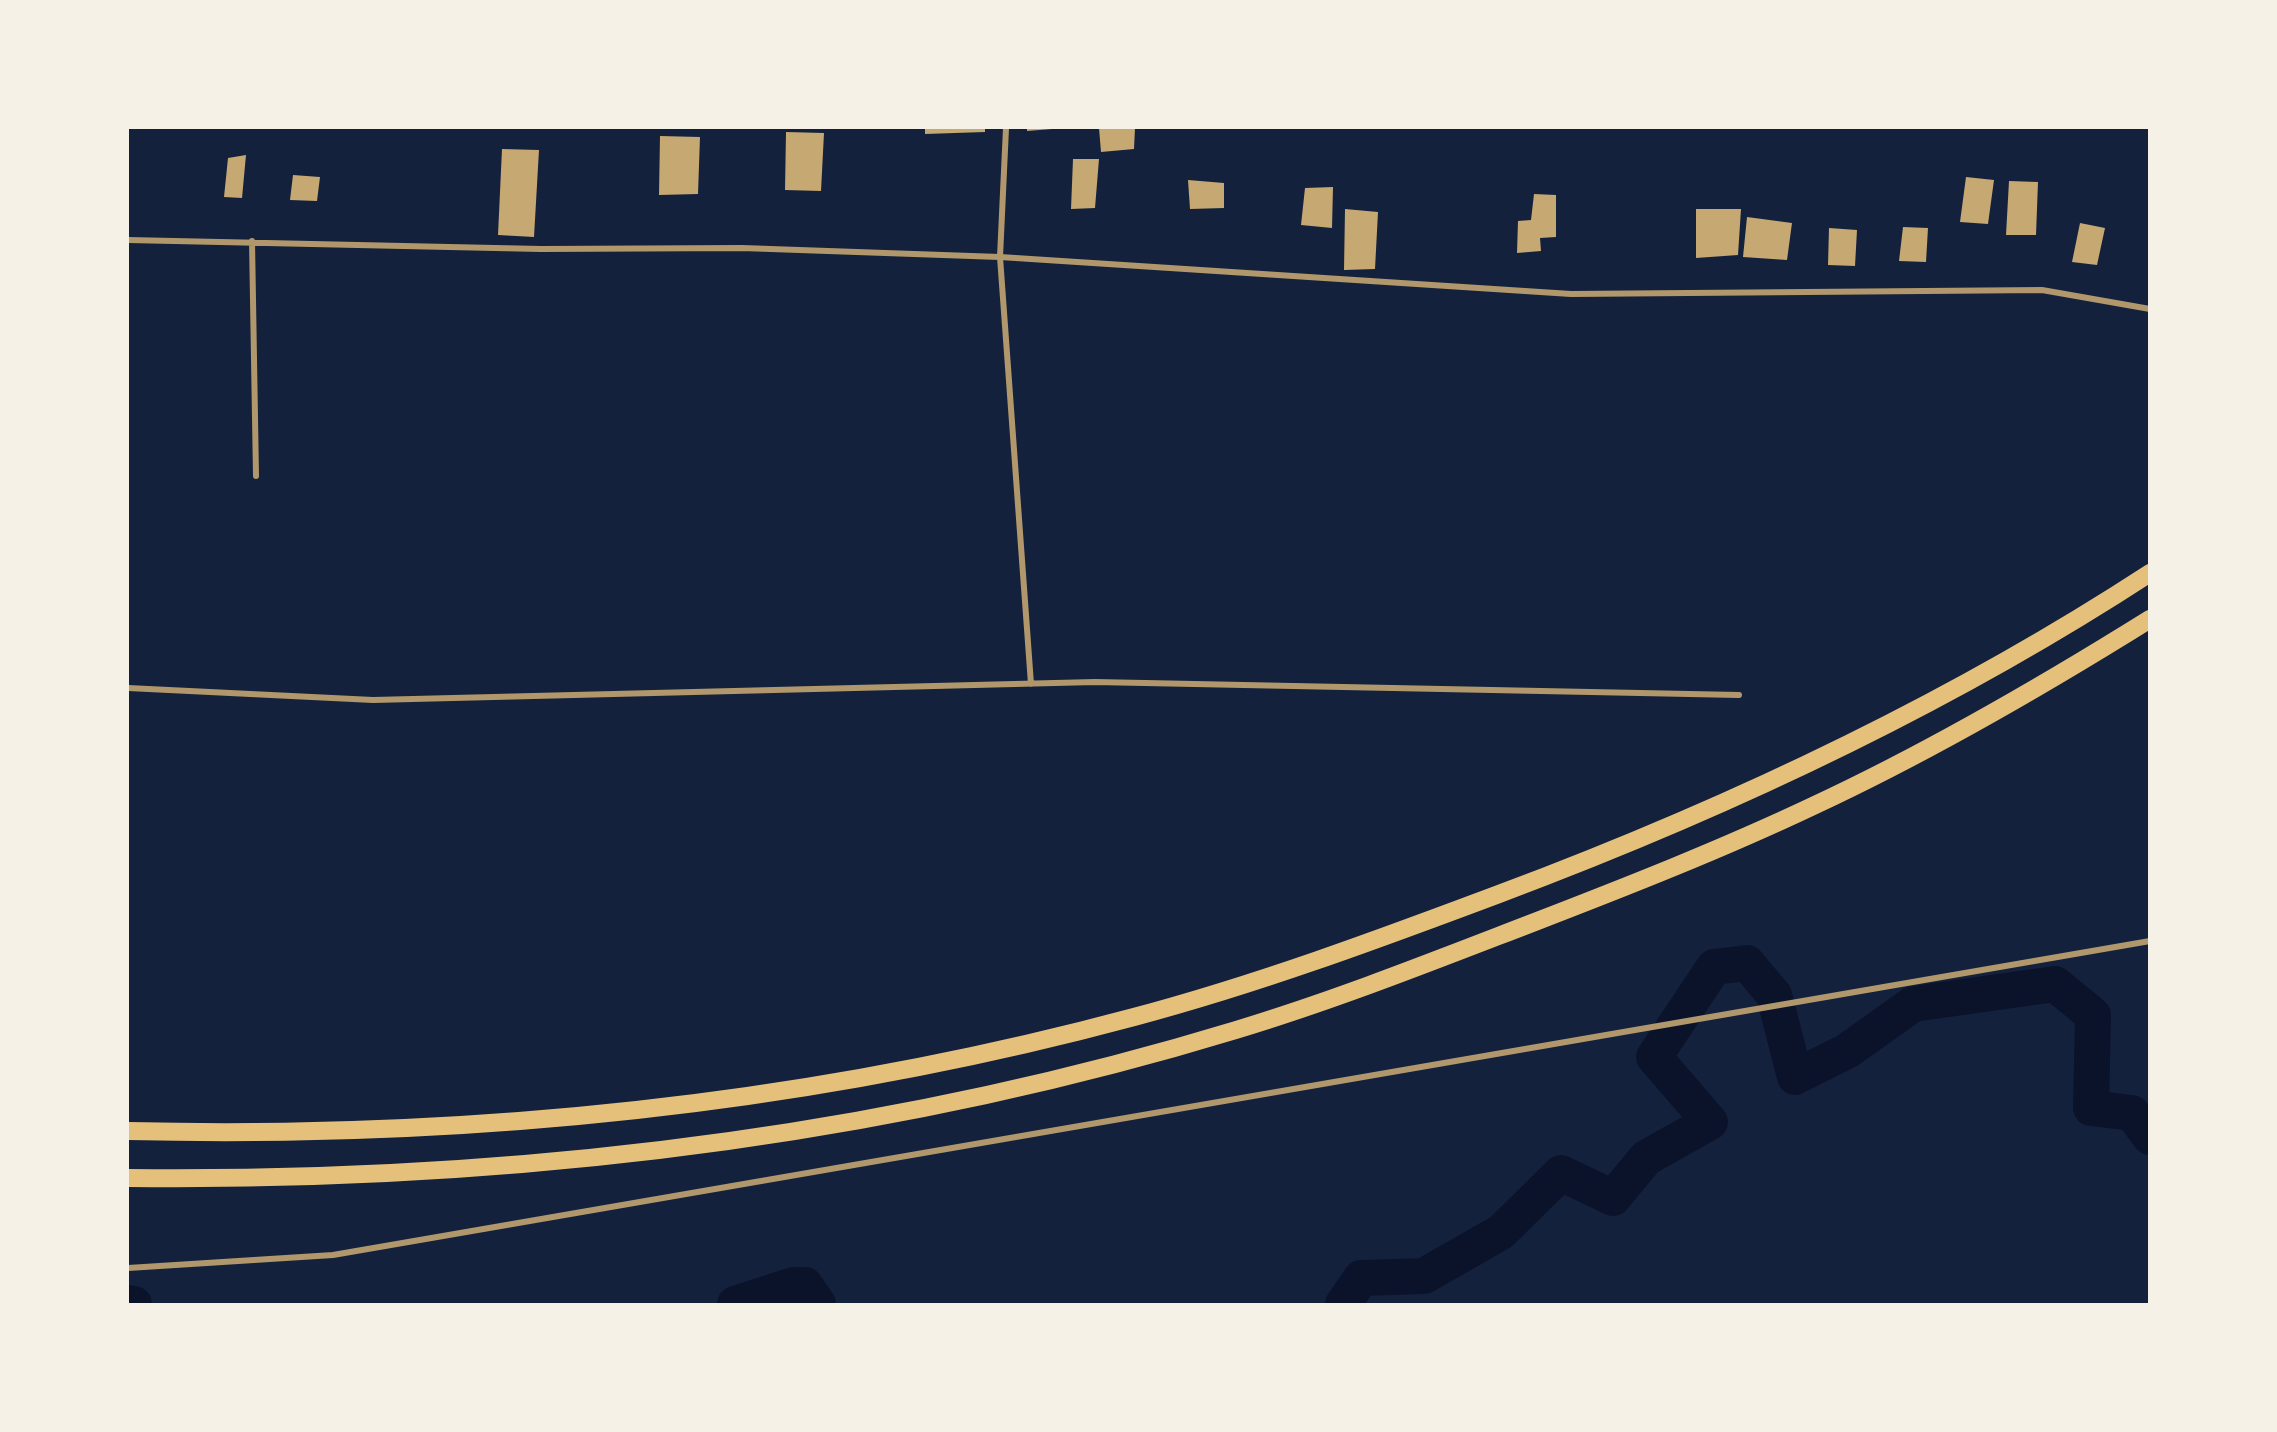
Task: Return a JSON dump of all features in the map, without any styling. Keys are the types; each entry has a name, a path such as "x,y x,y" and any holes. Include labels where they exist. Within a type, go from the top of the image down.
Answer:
{"highway":[{"path":"128,1131 261,1133 436,1127 642,1108 835,1081 1061,1035 1140,1016 1401,931 1632,843 1740,796 1864,738 1973,680 2058,632 2150,573"},
{"path":"128,1178 259,1178 410,1172 639,1153 710,1144 912,1109 1150,1055 1344,995 1581,904 1748,836 1819,804 1961,731 2150,620"}],"street":[{"path":"1006,128 1000,257 1031,684"},
{"path":"128,240 541,249 742,248 1000,257 1571,294 2042,290 2150,309"},
{"path":"252,241 256,476"},
{"path":"128,688 373,700 1095,682 1739,695"},
{"path":"128,1268 333,1255 2150,941"}],"building":[{"path":"925,128 985,128 985,132 925,134"},
{"path":"1027,128 1052,128 1052,129 1027,131"},
{"path":"1099,128 1135,128 1134,149 1101,152"},
{"path":"786,132 824,133 821,191 785,190"},
{"path":"660,136 700,137 698,194 659,195"},
{"path":"502,149 539,150 534,237 498,235"},
{"path":"246,155 242,198 224,197 228,158"},
{"path":"1073,159 1099,159 1095,208 1071,209"},
{"path":"293,175 320,177 317,201 290,200"},
{"path":"1966,177 1994,180 1988,224 1960,222"},
{"path":"1188,180 1224,183 1224,208 1190,209"},
{"path":"2009,181 2038,182 2036,235 2006,235"},
{"path":"1333,187 1332,228 1301,225 1305,188"},
{"path":"1534,194 1556,195 1556,237 1540,238 1541,251 1517,253 1518,221 1531,220"},
{"path":"1345,209 1378,212 1375,269 1344,270"},
{"path":"1696,209 1741,209 1738,255 1696,258"},
{"path":"1747,217 1792,223 1787,260 1743,257"},
{"path":"2080,223 2105,228 2097,265 2072,262"},
{"path":"1903,227 1928,228 1926,262 1899,261"},
{"path":"1829,228 1857,230 1855,266 1828,265"}],"waterway":[{"path":"1343,1304 1361,1278 1424,1276 1501,1232 1561,1173 1613,1198 1646,1158 1710,1122 1654,1057 1714,967 1747,963 1774,995 1795,1077 1847,1051 1913,1004 2055,984 2093,1015 2091,1108 2132,1113 2150,1137"},
{"path":"735,1304 794,1285 805,1285 818,1304"},
{"path":"128,1303 134,1304"}]}
